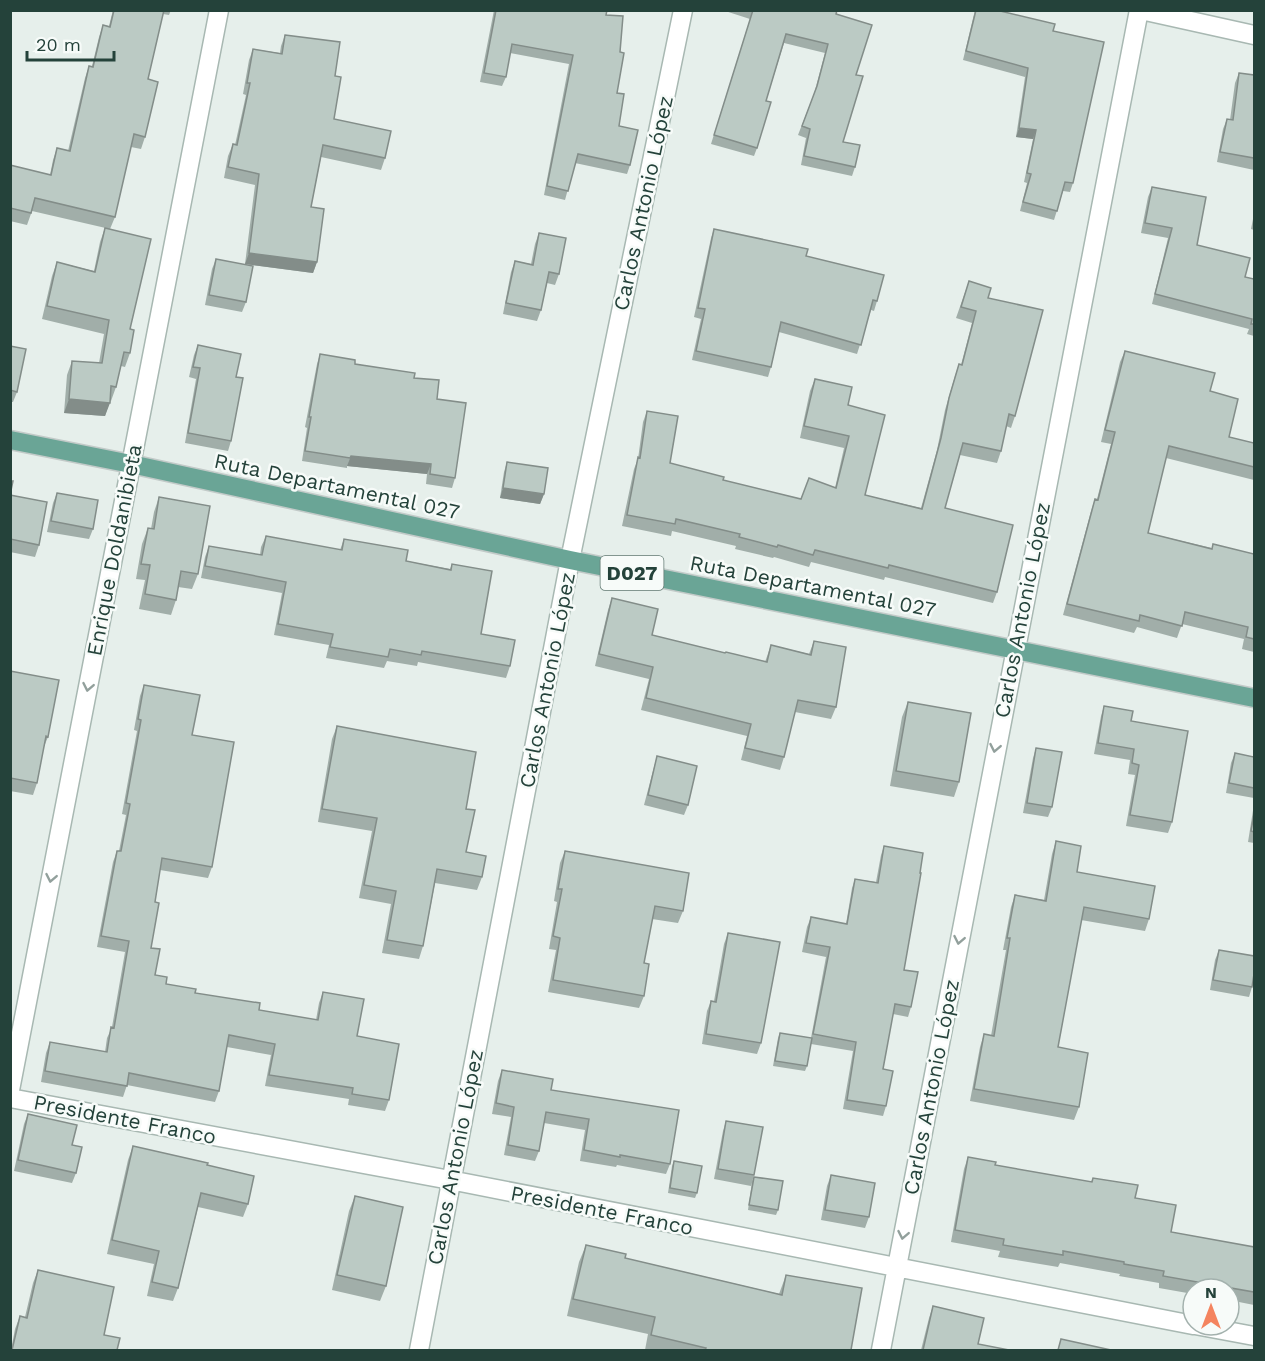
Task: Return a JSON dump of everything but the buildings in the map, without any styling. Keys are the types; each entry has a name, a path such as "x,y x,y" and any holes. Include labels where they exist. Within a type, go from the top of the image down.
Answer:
{"main road":[{"name":"Ruta Departamental 027","path":"10,440 131,464 570,560 1254,698"}],"street":[{"name":"Enrique Doldanibieta","path":"10,1090 219,10"},
{"name":"Carlos Antonio López","path":"419,1350 570,560 683,10"},
{"name":"Carlos Antonio López","path":"881,1350 1014,650 1140,10"},
{"path":"1140,10 1254,35"},
{"name":"Presidente Franco","path":"10,1098 450,1180 1181,1322"}]}
